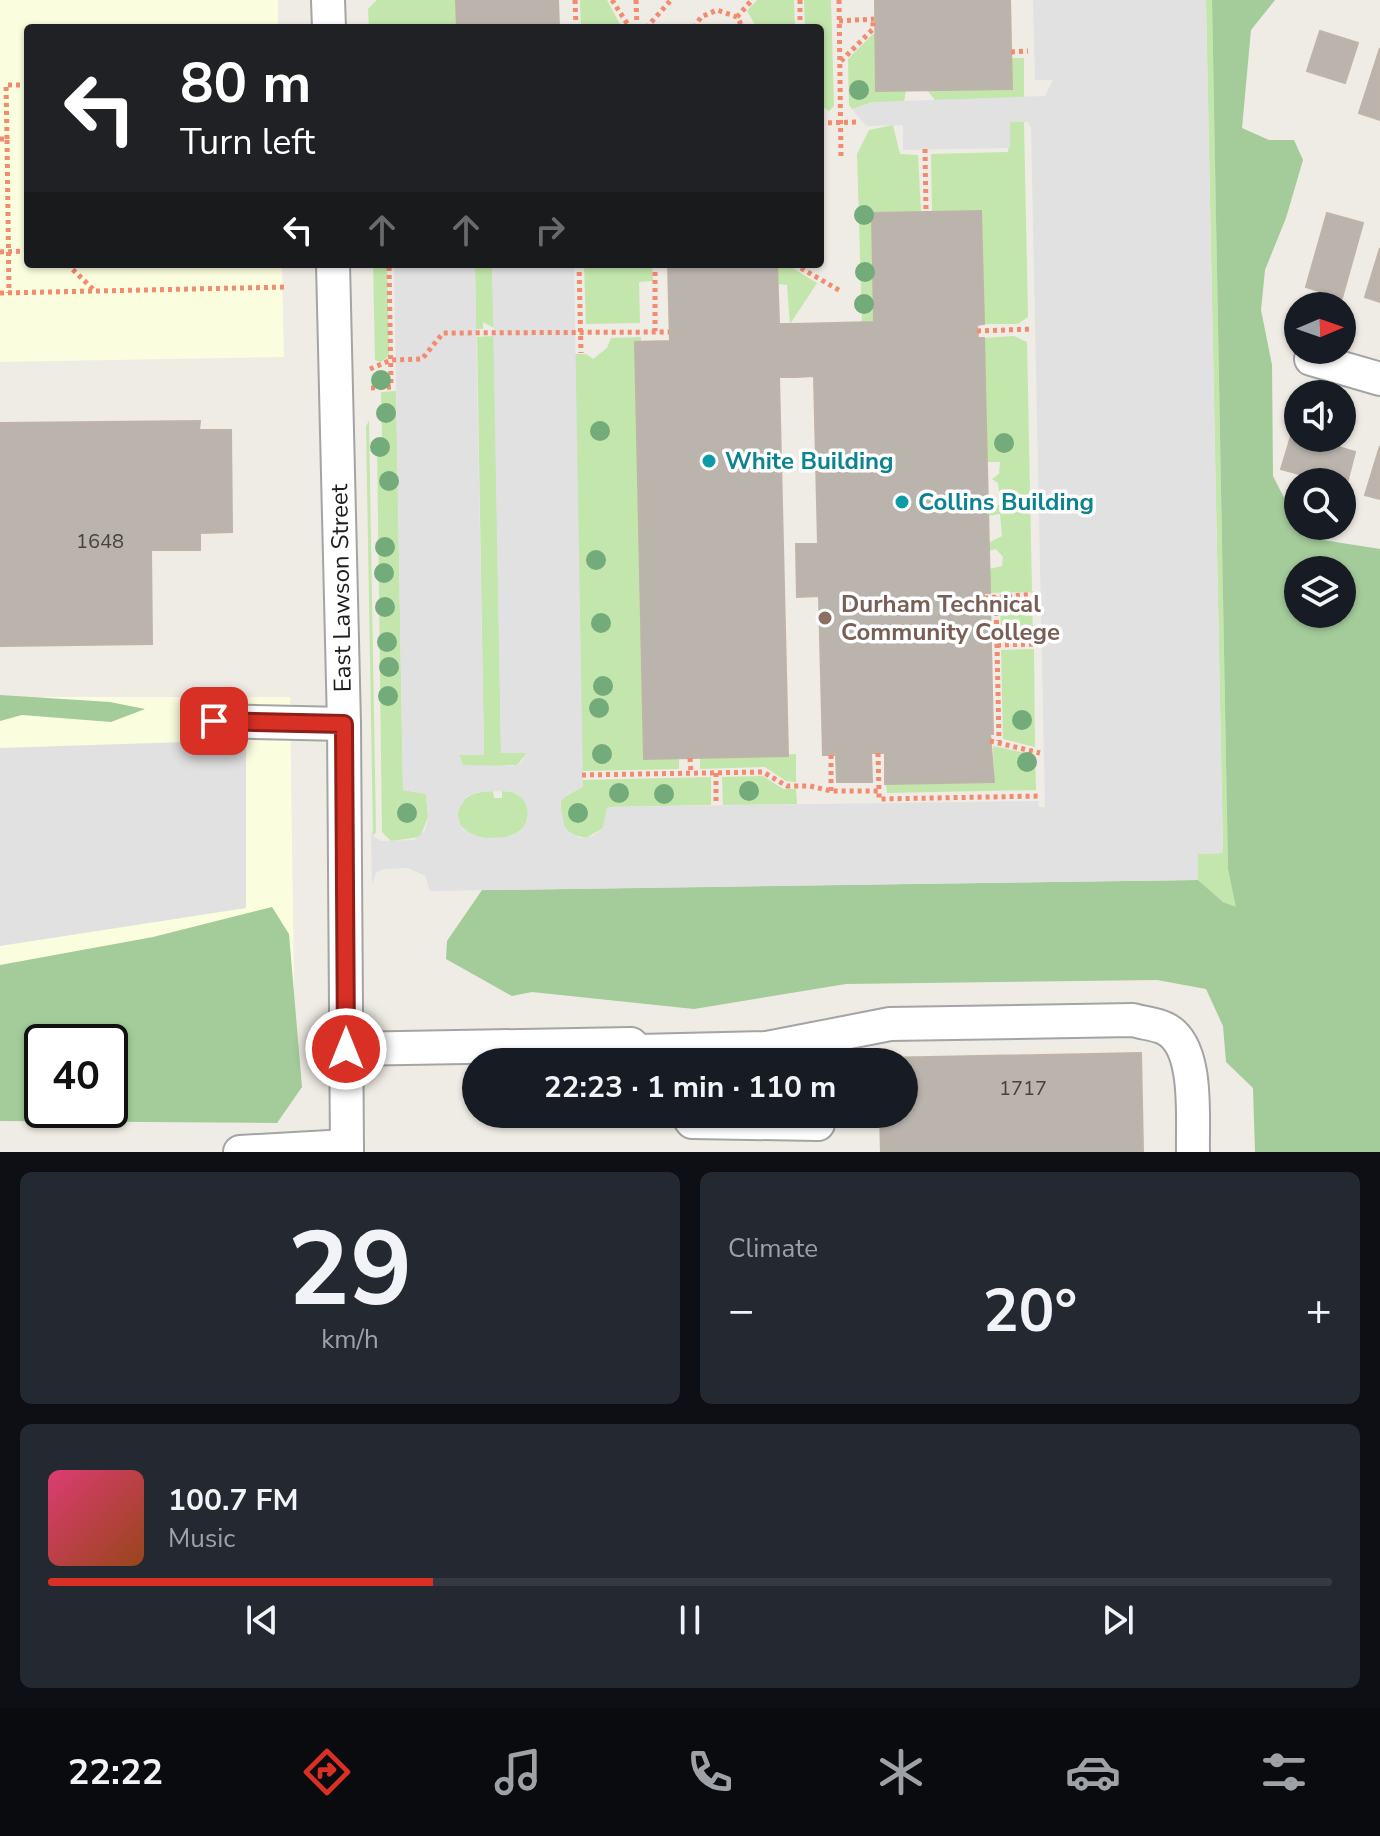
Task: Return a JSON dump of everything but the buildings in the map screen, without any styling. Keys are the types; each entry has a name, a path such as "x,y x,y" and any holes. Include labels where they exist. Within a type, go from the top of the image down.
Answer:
{"street":[{"path":"328,0 329,24"},
{"name":"East Lawson Street","path":"333,268 344,724 347,1149"},
{"path":"1328,364 1380,379"},
{"path":"214,721 344,724"},
{"path":"767,1048 890,1024 1133,1020 1165,1028 1178,1038 1192,1075 1193,1152"},
{"path":"346,1049 631,1044 636,1048"},
{"path":"240,1152 347,1149"}],"path":[{"path":"575,0 576,24"},
{"path":"612,0 627,24"},
{"path":"636,0 637,24"},
{"path":"650,24 671,0"},
{"path":"717,0 717,10"},
{"path":"737,17 752,0"},
{"path":"800,0 800,24"},
{"path":"839,0 841,158"},
{"path":"697,24 701,17 717,10 737,17 741,24"},
{"path":"839,21 874,19 873,29 840,62"},
{"path":"1011,52 1028,51"},
{"path":"9,293 4,139 6,85 24,85"},
{"path":"824,123 859,122"},
{"path":"925,149 926,212"},
{"path":"0,252 24,251"},
{"path":"71,268 95,291"},
{"path":"371,388 391,387 389,268"},
{"path":"579,268 581,353"},
{"path":"655,268 655,331"},
{"path":"801,268 842,292"},
{"path":"0,293 286,287"},
{"path":"977,331 1033,329"},
{"path":"370,369 391,360 422,359 443,333 669,332"},
{"path":"984,598 1037,594"},
{"path":"996,596 999,741"},
{"path":"997,645 1038,644"},
{"path":"990,741 1040,753"},
{"path":"878,753 879,799 1041,796"},
{"path":"831,755 831,791"},
{"path":"690,758 691,773"},
{"path":"582,775 763,772 786,786 810,786 831,791 879,791"},
{"path":"716,773 716,805"}],"shaded area":[{"path":"0,0 278,0 278,24 24,24 24,268 282,268 284,357 0,362"},
{"path":"1033,0 1206,0 1223,853 1198,854 1198,880 430,891 425,876 408,868 384,869 376,873 372,885 371,829 373,836 381,841 414,840 425,831 428,817 426,794 403,790 394,268 475,268 484,755 459,755 463,765 512,766 521,763 527,753 501,753 492,268 574,268 583,787 566,795 560,803 565,829 580,838 593,836 603,828 607,807 1038,801 1039,807 1045,807 1031,127 1027,122 1010,122 1010,148 903,150 903,125 866,126 852,109 874,102 1045,96 1053,80 1035,80","holes":["508,791 518,794 527,805 528,819 521,831 509,837 482,838 462,829 457,813 467,796 478,792"]},
{"path":"49,697 290,697 294,988 0,993 0,701"},
{"path":"246,740 246,908 0,946 0,748"}],"green space":[{"path":"377,0 456,0 457,24 369,24 368,9"},
{"path":"580,0 607,0 620,24 581,24"},
{"path":"757,0 794,0 795,24 755,24 747,11"},
{"path":"804,0 831,0 834,106 829,111 824,108 824,24 805,24"},
{"path":"1206,0 1212,0 1228,869 1237,908 1223,902 1198,880 1198,854 1223,853"},
{"path":"1212,0 1275,0 1251,30 1242,128 1269,140 1294,140 1303,160 1286,218 1265,270 1261,310 1272,365 1273,476 1284,498 1284,540 1323,540 1380,549 1380,1152 1255,1152 1253,1088 1226,1062 1223,1026 1206,989 1157,980 846,984 694,1009 532,992 512,996 446,959 447,941 482,890 1198,880 1223,902 1236,907 1228,869"},
{"path":"875,32 876,91 906,91 904,102 873,102 852,109 849,105 848,59"},
{"path":"1011,58 1024,58 1024,98 935,100 927,90"},
{"path":"1010,121 1024,122 1028,317 1018,324 984,324 981,212 932,212 931,154 1008,152"},
{"path":"893,125 900,154 918,155 921,212 872,214 874,322 862,322 857,154 869,130"},
{"path":"373,268 387,268 389,356 381,362 375,360"},
{"path":"475,268 492,268 494,328 483,322 483,329 476,329"},
{"path":"584,268 652,268 653,281 639,282 640,323 586,324"},
{"path":"777,268 793,268 817,283 790,324 787,285 778,284"},
{"path":"494,336 501,752 527,753 517,765 468,767 463,765 459,755 484,754 477,337"},
{"path":"1014,336 1027,342 1032,592 990,593 989,569 1002,566 1003,557 996,549 989,551 988,543 1002,536 1000,514 988,516 988,510 1001,504 998,483 992,479 999,474 1000,462 987,462 984,338"},
{"path":"641,337 641,342 635,343 644,758 679,758 679,769 582,771 575,354 586,354 593,359 607,348 611,338"},
{"path":"396,391 403,790 426,794 428,817 420,837 391,841 382,832 377,440 382,439 381,392"},
{"path":"369,421 376,832 373,836 366,426"},
{"path":"1032,599 1033,639 1001,640 1000,600"},
{"path":"1034,649 1035,747 1003,739 1001,650"},
{"path":"0,695 110,702 145,709 111,722 22,715 0,721"},
{"path":"993,746 1035,755 1036,790 887,793 886,784 994,782"},
{"path":"796,754 796,782 786,781 765,767 700,769 700,758"},
{"path":"763,776 783,789 796,789 797,804 723,805 722,777"},
{"path":"711,777 711,805 608,807 603,828 586,838 570,834 561,822 561,799 582,787 582,780"},
{"path":"493,791 494,798 502,798 502,791 513,792 524,799 529,812 525,826 518,832 489,839 470,833 457,819 464,800"},
{"path":"272,907 289,934 302,1087 277,1123 128,1122 128,1024 24,1024 24,1121 0,1121 0,965 153,937"}],"place":[{"name":"White Building","path":"709,461"},
{"name":"Collins Building","path":"902,502"},
{"name":"Durham Technical Community College","path":"825,618"}],"route":[{"path":"214,721 344,724 346,1049"}]}
